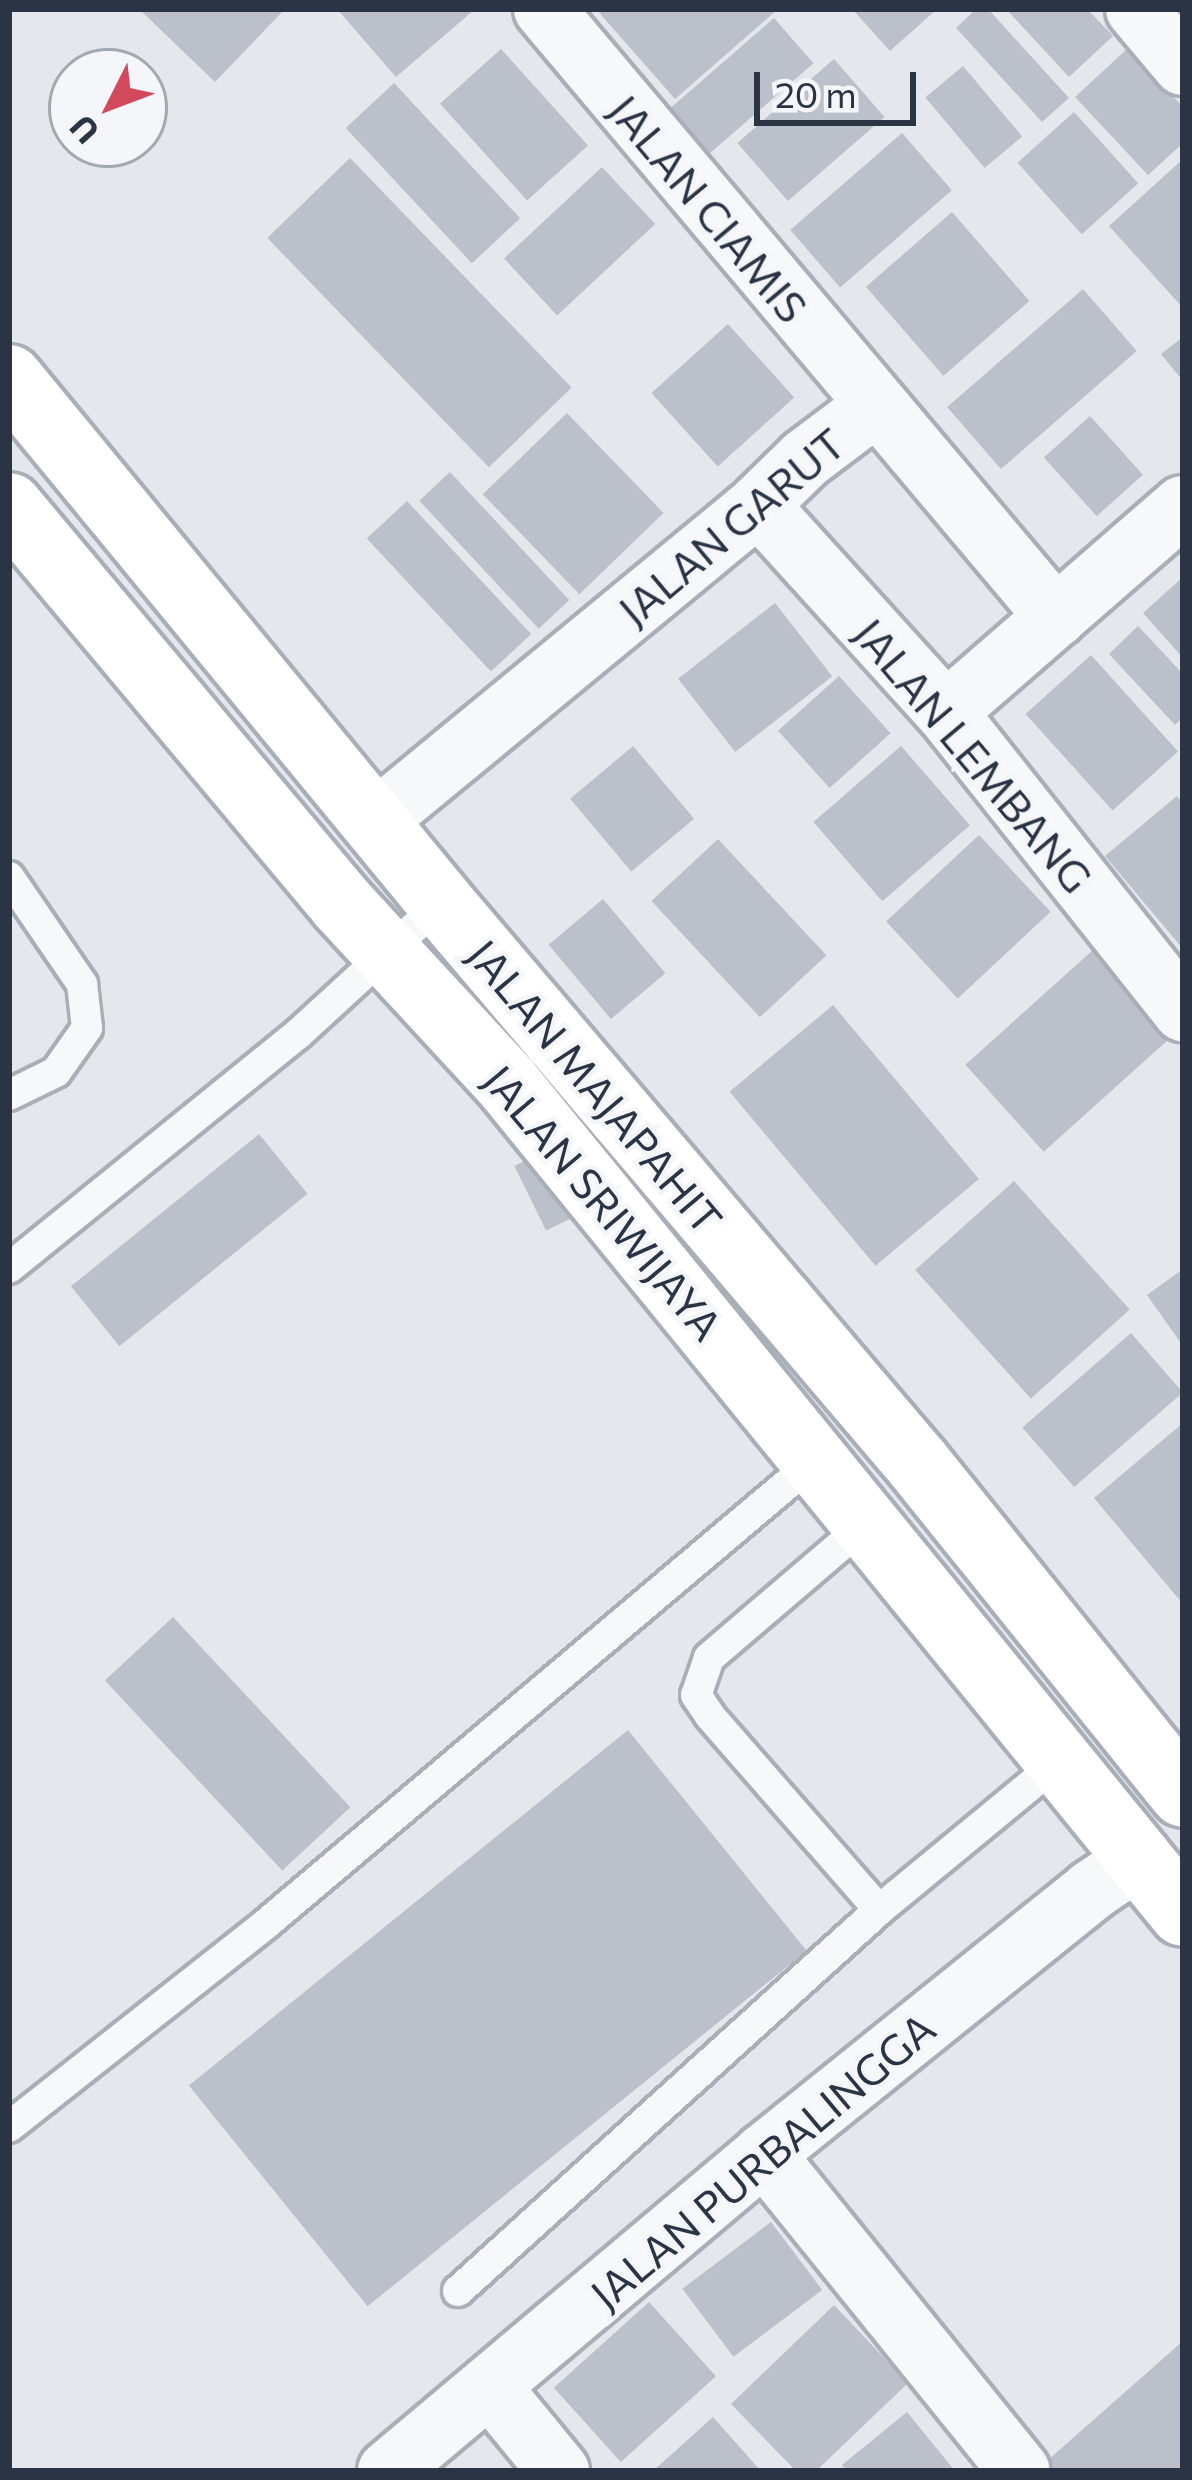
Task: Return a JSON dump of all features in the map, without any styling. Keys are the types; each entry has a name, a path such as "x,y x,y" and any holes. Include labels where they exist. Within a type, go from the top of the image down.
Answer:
{"main road":[{"name":"JALAN MAJAPAHIT","path":"9,378 441,903 919,1464 1183,1794"},
{"name":"JALAN SRIWIJAYA","path":"9,506 341,904 445,1013 818,1459 1183,1912"},
{"path":"445,1013 494,965"}],"street":[{"name":"JALAN CIAMIS","path":"544,9 874,407"},
{"path":"1136,9 1183,65"},
{"name":"JALAN GARUT","path":"374,822 874,407 1056,617"},
{"name":"JALAN LEMBANG","path":"758,506 946,712 1183,1011"},
{"path":"946,712 1183,506"},
{"name":"JALAN PURBALINGGA","path":"388,2471 764,2154 1141,1857"},
{"path":"764,2154 1020,2471"},
{"path":"490,2387 559,2471"}],"lane":[{"path":"9,877 82,984 87,1028 56,1072 9,1095"},
{"path":"9,1268 389,953 441,903"},
{"path":"9,2127 267,1922 818,1459"},
{"path":"868,1522 709,1658 696,1695 879,1910"},
{"path":"458,2290 879,1910 1060,1761"}],"building":[{"path":"139,9 285,9 215,82"},
{"path":"337,9 475,9 396,77"},
{"path":"596,9 778,9 675,99"},
{"path":"852,9 937,9 890,51"},
{"path":"976,9 988,9 1069,98 1042,122 956,28"},
{"path":"1006,9 1087,9 1113,36 1069,77"},
{"path":"774,18 813,63 701,161 662,116"},
{"path":"1128,48 1183,107 1183,143 1148,175 1075,97"},
{"path":"501,49 588,146 527,200 440,104"},
{"path":"834,59 885,117 788,201 737,143"},
{"path":"963,66 1022,136 985,168 925,97"},
{"path":"394,83 520,218 472,263 346,128"},
{"path":"1074,112 1138,183 1082,234 1018,163"},
{"path":"902,133 952,190 840,287 790,230"},
{"path":"350,158 572,387 489,467 267,238"},
{"path":"1183,159 1183,308 1109,226"},
{"path":"602,167 655,224 557,315 504,258"},
{"path":"952,212 1029,301 943,376 866,287"},
{"path":"1083,289 1137,351 1001,469 947,407"},
{"path":"728,324 794,398 718,466 651,393"},
{"path":"1183,337 1183,381 1161,354"},
{"path":"567,413 664,513 579,594 483,494"},
{"path":"1090,416 1143,475 1097,516 1044,457"},
{"path":"450,472 569,600 539,629 419,501"},
{"path":"407,501 531,634 491,672 367,539"},
{"path":"1183,577 1183,658 1143,613"},
{"path":"775,603 832,676 735,752 678,679"},
{"path":"1138,626 1183,674 1183,717 1175,725 1109,654"},
{"path":"1091,655 1178,752 1113,810 1026,714"},
{"path":"839,676 891,733 830,788 778,731"},
{"path":"633,746 694,819 631,871 570,799"},
{"path":"901,746 970,825 882,901 813,822"},
{"path":"1177,796 1183,803 1183,949 1105,856"},
{"path":"979,835 1051,912 958,998 886,922"},
{"path":"718,839 826,955 760,1017 651,901"},
{"path":"603,899 665,973 611,1019 549,945"},
{"path":"1094,949 1172,1036 1044,1152 965,1065"},
{"path":"833,1005 979,1179 875,1266 730,1092"},
{"path":"259,1134 307,1194 119,1346 71,1286"},
{"path":"545,1151 577,1216 546,1231 514,1166"},
{"path":"1014,1181 1130,1310 1031,1399 915,1270"},
{"path":"1183,1269 1183,1346 1147,1295"},
{"path":"1131,1333 1183,1393 1074,1487 1022,1427"},
{"path":"1183,1423 1183,1604 1094,1498"},
{"path":"173,1617 350,1807 282,1871 105,1680"},
{"path":"628,1730 807,1951 368,2306 189,2086"},
{"path":"771,2222 822,2290 734,2357 682,2289"},
{"path":"649,2302 716,2376 621,2462 554,2388"},
{"path":"834,2305 908,2383 816,2471 796,2471 731,2404"},
{"path":"1183,2341 1183,2471 1043,2471 1040,2467"},
{"path":"907,2412 955,2471 847,2471 842,2465"},
{"path":"713,2417 761,2471 653,2471"}]}
